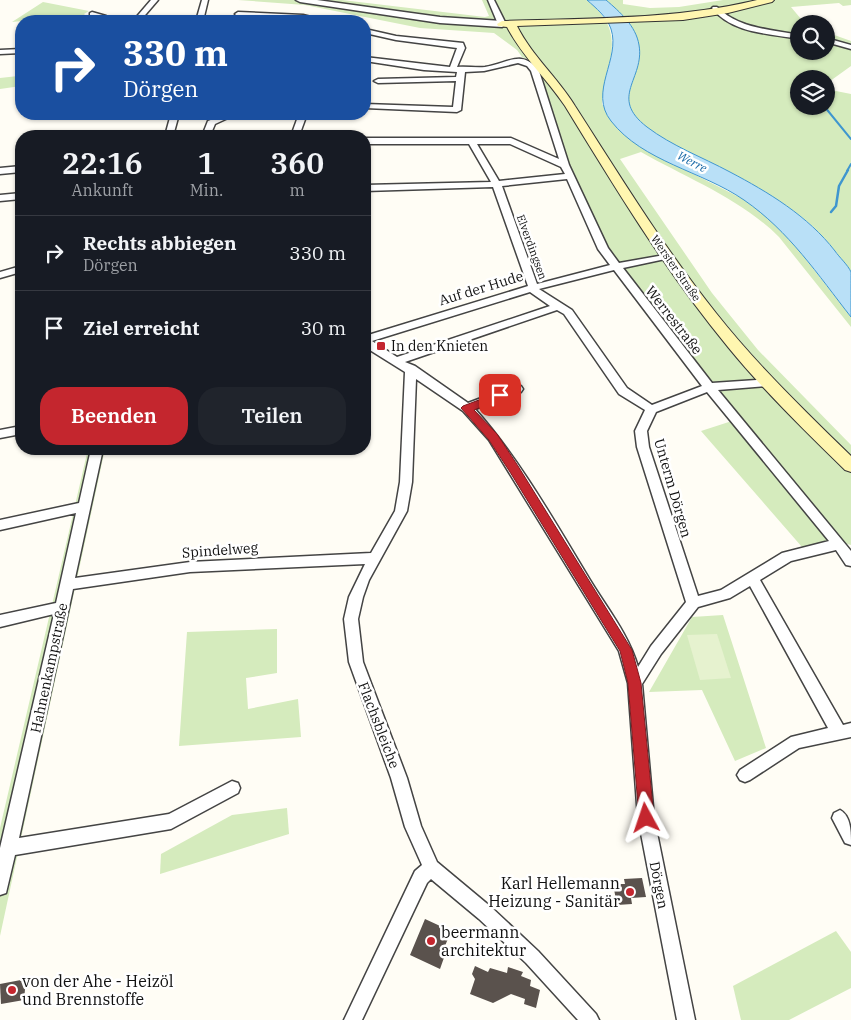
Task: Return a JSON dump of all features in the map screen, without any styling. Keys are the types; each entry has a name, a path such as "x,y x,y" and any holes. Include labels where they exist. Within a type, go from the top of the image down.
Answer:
{"main road":[{"path":"506,27 694,15 750,0"},
{"path":"642,18 739,8 769,0"},
{"name":"Werster Straße","path":"506,27 543,68 566,100 667,256 710,315 766,382 851,466"}],"street":[{"path":"141,15 155,0"},
{"path":"200,15 205,0"},
{"path":"300,0 466,23 496,29 506,27 490,0"},
{"path":"734,20 739,8"},
{"path":"718,10 734,20"},
{"path":"92,14 96,15"},
{"path":"238,14 270,15"},
{"path":"694,15 734,20 790,33"},
{"path":"371,32 396,38 460,45 461,48 457,68 460,79 457,110 371,106"},
{"path":"835,44 851,49"},
{"path":"0,52 15,51"},
{"path":"371,60 414,67 457,68"},
{"name":"Werrestraße","path":"457,68 490,68 519,60 530,63 535,71 565,165 603,249 709,387 846,552"},
{"path":"378,81 460,79"},
{"path":"208,130 211,123 219,120"},
{"name":"Elverdingsen","path":"471,140 496,184 535,292 568,312 623,391 629,397 652,409"},
{"path":"371,141 511,141 565,165"},
{"path":"0,171 15,170"},
{"path":"371,188 490,185 570,176"},
{"path":"0,198 15,197"},
{"name":"Auf der Hude","path":"371,339 533,287 615,266 667,256"},
{"path":"0,275 15,271"},
{"path":"397,361 559,306"},
{"name":"Dörgen","path":"371,345 411,369 466,408 493,437 626,650 635,683 646,818 686,1020"},
{"name":"Flachsbleiche","path":"411,369 406,482 401,511 363,579 356,596 352,619 356,662 373,713 399,778 413,828 431,868 485,913 532,957 590,1020"},
{"path":"652,409 709,387 766,382"},
{"path":"466,408 517,389"},
{"name":"Unterm Dörgen","path":"652,409 646,417 641,431 643,447 693,603"},
{"path":"0,434 15,431"},
{"name":"Hahnenkampstraße","path":"0,887 7,838 62,607 95,455"},
{"path":"0,525 84,507"},
{"path":"635,683 656,650 693,603 725,594 753,579 772,564 787,557 846,552"},
{"name":"Spindelweg","path":"67,584 190,567 375,558"},
{"path":"745,775 796,742 845,731 753,579"},
{"path":"0,621 62,607"},
{"path":"7,838 170,821 232,788"},
{"path":"840,818 851,837"},
{"path":"353,1020 421,877 431,868"}],"green space":[{"path":"238,0 342,0 485,17 489,16 482,0 587,0 600,12 608,24 612,48 602,104 622,133 644,149 743,199 775,223 851,317 851,327 779,237 748,211 641,152 620,159 712,293 758,350 851,445 851,545 842,540 802,547 701,431 735,420 604,249 569,170 539,70 529,60 522,57 517,50 494,33 420,28 371,18 371,15 355,15 305,5"},
{"path":"606,0 623,0 623,4 650,8 679,7 723,0 851,0 851,5 843,6 839,3 791,7 798,15 790,15 790,60 835,60 835,35 851,41 851,66 835,78 835,70 790,70 790,115 835,115 835,91 851,94 851,272 823,237 795,212 749,182 672,144 644,124 634,114 628,103 628,98 640,52"},
{"path":"43,2 89,11 85,15 23,15"},
{"path":"15,76 15,87 0,89 0,78"},
{"path":"87,455 104,455 0,936 0,828 50,613 0,618 52,605"},
{"path":"723,615 766,748 735,761 702,690 649,692 692,617"},
{"path":"277,629 277,673 246,678 248,709 298,699 301,737 179,746 187,632"},
{"path":"717,634 731,678 700,680 687,635"},
{"path":"287,808 289,834 160,874 161,854 232,815"},
{"path":"836,931 851,952 851,988 789,1020 741,1020 733,986"}],"water":[{"name":"Werre","path":"587,0 606,0 627,20 635,32 639,45 639,57 629,97 630,106 636,116 647,127 667,140 759,188 787,206 813,227 851,272 851,317 802,254 760,212 728,190 639,147 611,121 605,110 603,99 612,52 613,40 611,29 604,17"}],"building":[{"name":"Karl Hellemann Heizung - Sanitär","path":"642,878 646,897 631,898 632,904 617,905 613,884 625,884 624,879"},
{"name":"beermann architektur","path":"425,919 451,931 443,951 446,952 440,969 410,955"},
{"path":"475,966 488,972 490,968 507,973 508,967 523,972 521,976 531,980 530,986 540,990 536,1008 524,1004 525,999 511,994 493,1003 470,994 475,979 472,974"},
{"name":"von der Ahe - Heizöl und Brennstoffe","path":"26,979 24,1000 1,1004 0,984"}],"waterway":[{"path":"831,115 851,139"},
{"path":"847,171 851,164"},
{"path":"831,212 836,206 839,186 848,170"}],"place":[{"name":"In den Knieten","path":"381,346"},
{"name":"Karl Hellemann Heizung - Sanitär","path":"630,892"},
{"name":"beermann architektur","path":"431,941"},
{"name":"von der Ahe - Heizöl und Brennstoffe","path":"12,990"}],"route":[{"path":"500,395 466,408 493,437 626,650 635,683 646,818"}]}
